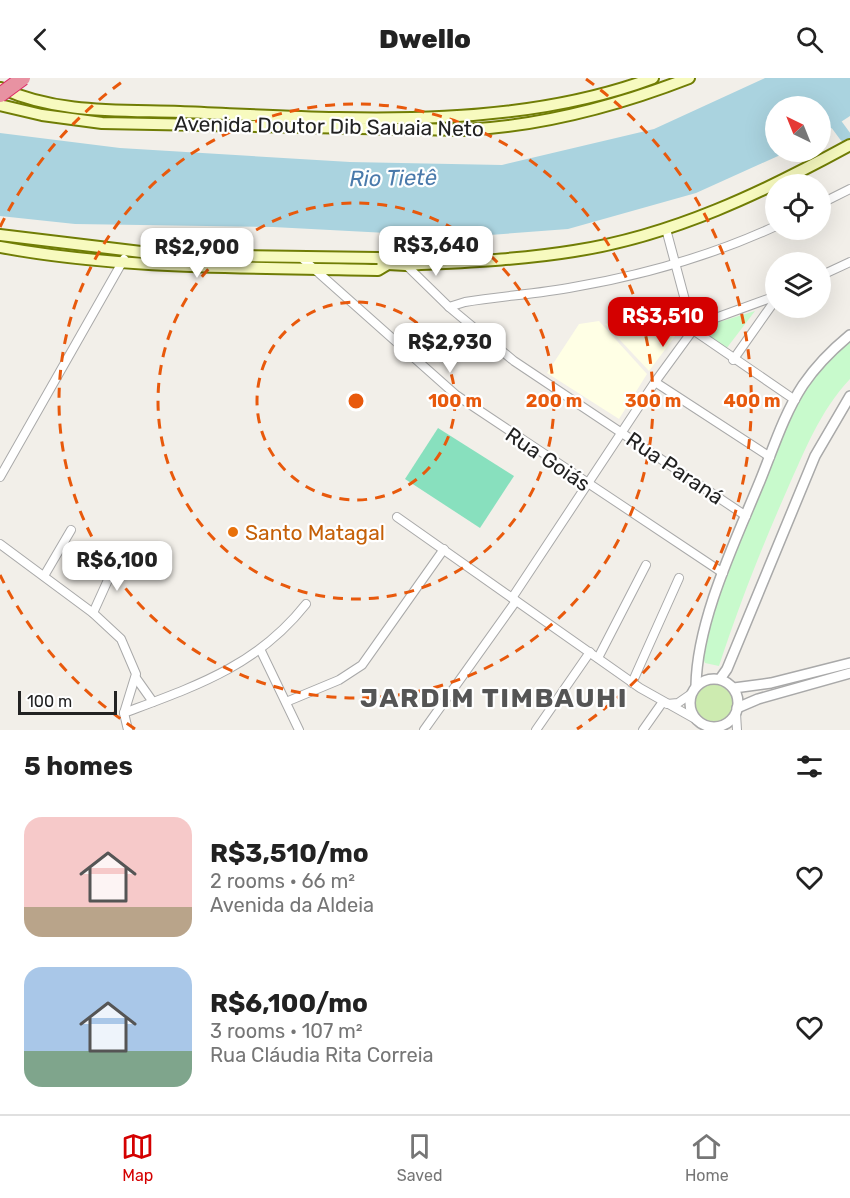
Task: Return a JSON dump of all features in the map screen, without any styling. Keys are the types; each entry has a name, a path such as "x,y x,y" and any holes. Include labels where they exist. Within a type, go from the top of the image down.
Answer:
{"highway":[{"path":"0,95 23,78"}],"main road":[{"name":"Avenida Doutor Dib Sauaia Neto","path":"0,105 42,115 102,123 473,129 533,122 615,104 689,78"},
{"name":"Avenida Doutor Dib Sauaia Neto","path":"0,88 63,108 234,115 473,115 547,106 613,92 648,79"},
{"path":"613,92 615,104"},
{"path":"473,115 473,129"},
{"path":"0,235 127,252 303,259 378,258 388,264 406,265 524,258 576,251 666,229 760,191 850,145"},
{"path":"834,153 850,158"},
{"path":"0,247 122,264 166,263 378,270 388,264"}],"street":[{"path":"831,198 850,189"},
{"path":"666,229 693,330 733,360 795,400"},
{"path":"449,307 483,299 594,284 675,264 765,230"},
{"path":"0,477 127,252"},
{"name":"Rua Goiás","path":"303,259 310,268 456,395 723,573"},
{"path":"831,271 850,262"},
{"name":"Rua Paraná","path":"406,265 449,307 514,361 746,516"},
{"path":"424,730 514,599 655,382 693,330 710,320 765,302"},
{"path":"733,360 765,314"},
{"path":"697,720 690,708 697,667 723,573 795,400 819,365 850,335"},
{"path":"655,382 770,457"},
{"path":"664,703 678,703 727,669 815,456 850,396"},
{"path":"397,517 632,682 664,703 713,729 725,725 737,711 758,699 850,673"},
{"path":"44,576 71,530"},
{"path":"0,544 93,613 121,639 130,657 136,678 153,702"},
{"path":"286,702 339,680 362,664 444,549"},
{"path":"93,613 117,560"},
{"path":"598,658 645,564"},
{"path":"632,682 679,578"},
{"path":"124,713 204,681 261,651 287,627 306,604"},
{"path":"261,651 299,730"},
{"path":"536,730 590,652"},
{"path":"697,667 734,688 771,683 850,663"},
{"path":"128,730 124,713 136,678"},
{"path":"734,688 739,701 737,730"},
{"path":"643,730 664,703"}],"shaded area":[{"path":"677,303 679,331 649,371 605,324"},
{"path":"599,321 647,374 619,419 547,373 579,324"}],"green space":[{"path":"755,311 726,349 698,334 706,326"},
{"path":"850,341 850,379 830,404 800,460 751,577 719,666 705,663 701,654 727,566 798,401 826,362"},
{"path":"438,428 514,476 480,528 405,479"},
{"path":"714,684 727,690 733,703 727,716 714,722 701,716 695,703 701,690"}],"water":[{"name":"Rio Tietê","path":"765,78 850,78 850,116 831,128 831,96 765,96 765,162 696,193 568,229 463,237 273,227 75,224 0,216 0,133 120,148 350,162 502,165 654,129"}],"waterway":[{"path":"831,117 845,136"}],"place":[{"name":"Santo Matagal","path":"233,532"}],"district":[{"name":"JARDIM TIMBAUHI","path":"494,698"}]}
